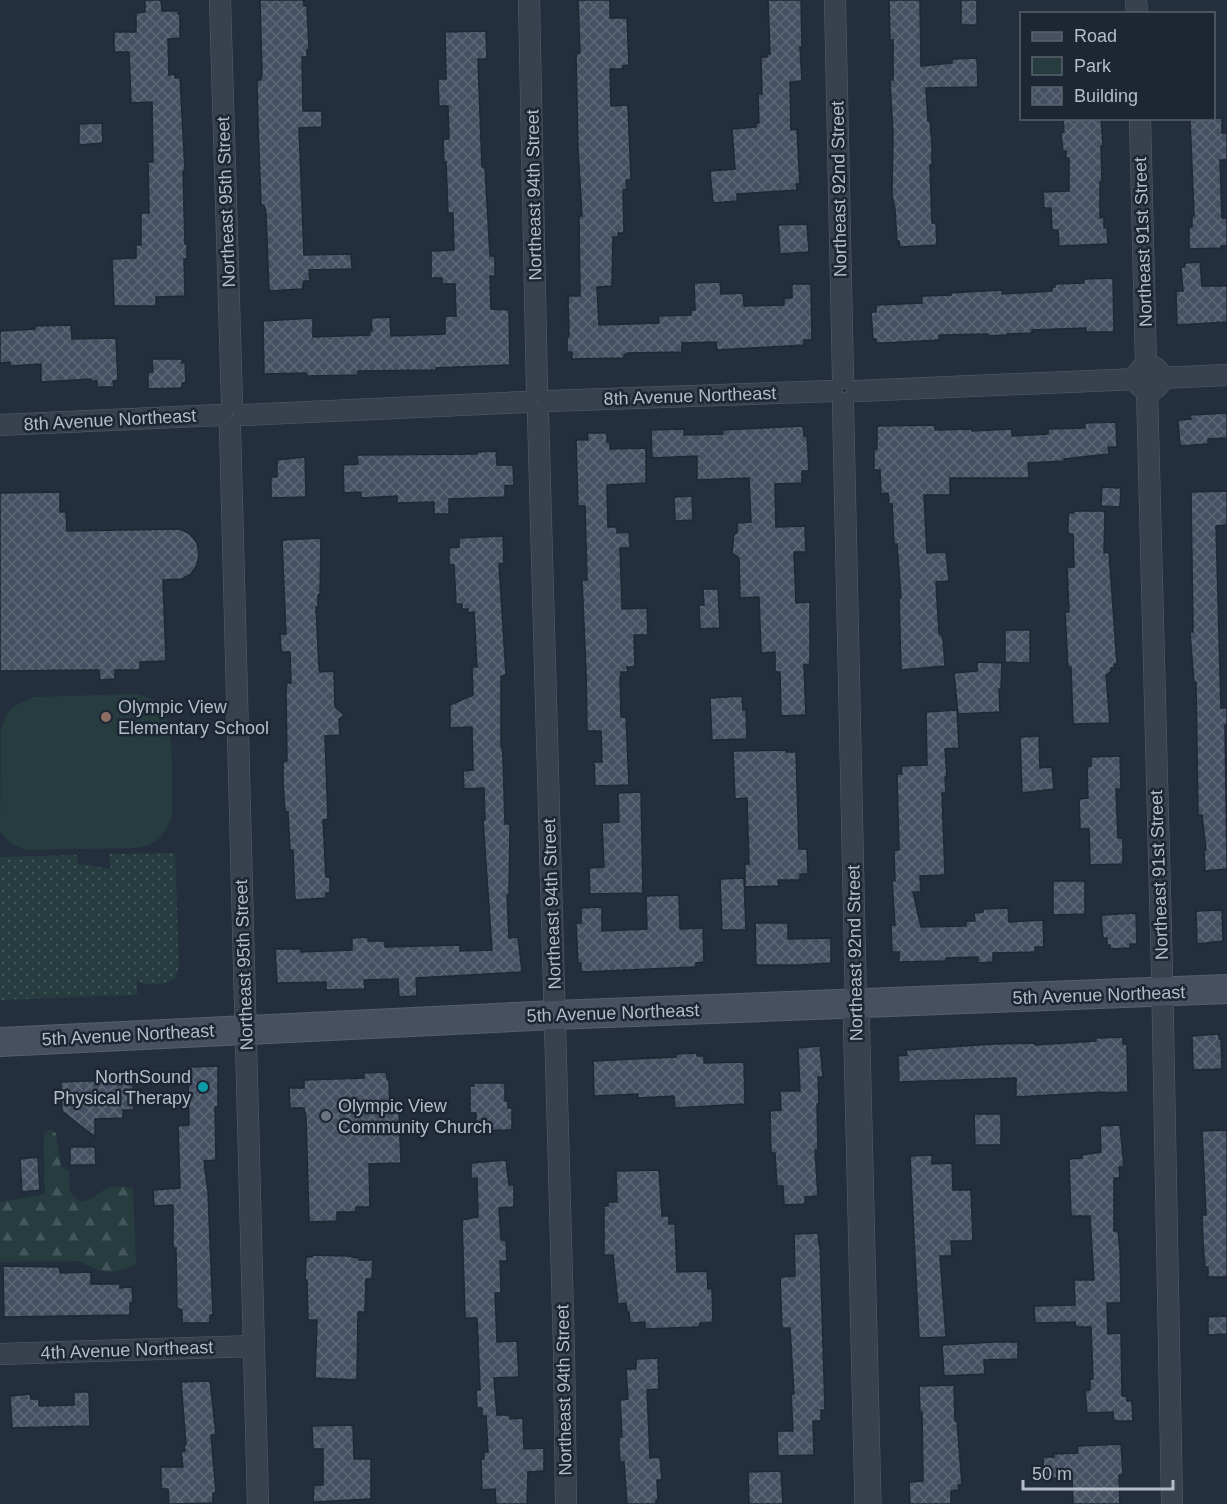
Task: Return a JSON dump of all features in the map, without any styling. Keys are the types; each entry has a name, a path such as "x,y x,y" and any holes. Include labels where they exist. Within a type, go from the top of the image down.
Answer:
{"main road":[{"name":"5th Avenue Northeast","path":"0,1042 555,1015 1227,989"}],"street":[{"name":"Northeast 95th Street","path":"220,0 258,1504"},
{"name":"Northeast 94th Street","path":"529,0 537,402 564,1350 566,1504"},
{"name":"Northeast 92nd Street","path":"835,0 854,949 868,1504"},
{"name":"Northeast 91st Street","path":"1140,120 1148,378 1172,1504"},
{"name":"8th Avenue Northeast","path":"0,425 1227,375"},
{"name":"4th Avenue Northeast","path":"0,1354 254,1346"}],"green space":[{"path":"133,694 146,697 156,703 168,720 172,755 172,814 164,833 150,845 136,848 28,850 9,841 0,831 1,729 6,716 13,707 33,697"},
{"path":"175,853 179,967 175,978 156,984 137,981 137,995 0,1000 0,857 77,855 78,864 111,869 109,854"},
{"path":"50,1129 56,1133 61,1167 69,1171 70,1190 78,1200 83,1202 111,1187 133,1188 136,1264 111,1272 98,1270 78,1261 0,1262 0,1202 45,1194 44,1134"}],"building":[{"path":"145,0 161,0 162,11 178,11 180,14 180,38 168,39 169,75 175,74 175,78 180,77 185,171 183,171 185,244 187,244 187,259 184,259 185,296 156,297 156,306 114,306 112,259 136,258 136,245 141,245 141,213 149,213 148,162 153,162 152,102 131,103 129,52 114,52 114,32 136,32 136,13 145,12"},
{"path":"260,0 303,0 304,6 307,6 309,50 307,50 307,57 302,57 303,111 322,111 322,127 299,128 304,255 351,254 352,269 309,270 310,281 304,281 302,289 269,291 266,213 264,205 261,205 258,126 257,80 261,80 262,73"},
{"path":"578,0 610,0 610,18 627,18 629,65 623,66 623,69 610,69 611,106 628,105 631,180 626,180 627,189 623,190 624,233 618,233 618,237 613,237 612,286 597,287 599,325 659,323 658,316 691,315 691,310 695,310 694,283 720,282 721,294 743,293 744,306 784,305 784,298 792,298 792,284 811,284 812,340 804,340 804,345 717,350 716,342 682,343 682,352 628,353 624,355 624,358 572,359 572,352 567,352 568,296 580,296 579,216 582,216 576,54 580,53"},
{"path":"768,0 801,0 802,81 790,82 791,130 797,129 800,184 796,184 797,190 737,194 737,201 713,203 710,171 735,169 732,129 756,127 756,123 759,123 758,94 762,94 761,57 767,57 767,54 770,54"},
{"path":"889,0 920,0 921,66 952,63 952,59 977,58 978,87 926,88 932,144 932,165 930,165 932,223 936,223 937,245 900,247 897,241 892,195 893,135 890,80 893,80 893,40 890,40"},
{"path":"961,0 977,0 977,25 961,25"},
{"path":"486,31 487,59 478,59 482,167 485,167 490,256 495,256 495,276 490,276 491,309 509,310 510,365 436,368 436,370 358,371 358,375 264,374 263,321 313,318 313,337 370,335 371,318 390,317 391,336 445,334 445,316 456,316 455,284 442,284 442,278 431,278 431,251 454,250 453,213 448,213 443,139 449,139 448,106 439,106 438,79 446,79 445,32"},
{"path":"1222,118 1222,133 1227,133 1227,160 1220,160 1222,218 1227,218 1227,246 1189,249 1189,227 1192,227 1192,216 1194,216 1190,120"},
{"path":"1063,120 1101,120 1103,146 1101,146 1100,218 1104,217 1108,244 1059,246 1058,230 1052,230 1051,208 1044,208 1043,192 1069,191 1069,158 1066,158 1066,151 1063,152 1061,133 1064,132"},
{"path":"102,123 103,143 79,145 79,124"},
{"path":"807,224 809,252 780,254 778,225"},
{"path":"1200,262 1202,286 1227,286 1227,322 1177,325 1176,291 1183,291 1181,267 1185,267 1185,263"},
{"path":"1113,278 1114,332 1086,332 1086,328 1032,330 1032,333 988,336 988,334 939,335 939,340 885,343 876,343 876,339 873,339 871,312 876,312 876,305 922,303 922,296 951,295 950,293 1002,290 1002,294 1052,291 1055,284 1084,283 1084,279"},
{"path":"71,325 72,339 116,338 118,380 113,381 114,387 97,387 97,381 91,381 91,379 41,382 41,364 10,366 10,362 0,363 0,331 35,329 35,326"},
{"path":"152,359 182,359 182,363 185,363 186,383 182,383 182,388 148,389 148,372 153,372"},
{"path":"1227,413 1227,438 1208,439 1208,444 1180,446 1178,420 1191,419 1190,415"},
{"path":"1116,422 1117,447 1108,447 1109,454 1064,459 1064,461 1028,463 1029,478 950,478 950,495 924,495 927,553 946,552 949,581 936,582 939,634 943,639 945,666 901,670 899,598 901,598 897,544 894,544 892,504 889,504 888,493 881,494 880,470 874,470 877,426 935,425 935,430 972,429 972,431 1012,429 1012,436 1048,434 1048,429 1085,428 1085,423"},
{"path":"803,426 804,436 807,436 809,471 802,471 802,483 775,484 776,527 805,526 806,552 794,552 796,603 810,602 810,664 804,665 806,715 781,716 780,672 775,672 775,652 761,653 759,597 740,598 739,558 732,553 737,523 751,522 749,478 697,480 697,456 652,458 651,430 684,429 684,435 723,434 722,430"},
{"path":"587,433 607,433 610,449 646,448 646,483 607,485 608,527 617,527 617,533 629,532 630,548 620,548 622,609 647,608 648,635 634,635 635,667 627,667 628,672 621,672 620,677 621,717 626,717 629,785 595,786 594,762 602,762 601,731 587,731 582,580 587,580 585,506 578,506 576,440 588,440"},
{"path":"496,451 497,465 513,465 514,485 505,486 505,497 449,499 449,514 434,514 434,502 397,503 397,496 361,498 361,492 344,493 343,465 358,464 357,455 477,454 477,452"},
{"path":"305,457 306,497 271,498 271,477 277,477 277,460"},
{"path":"1102,487 1121,488 1120,507 1101,506"},
{"path":"1227,491 1227,525 1216,526 1221,708 1227,708 1227,725 1225,725 1227,869 1205,871 1204,850 1206,850 1202,815 1198,815 1196,682 1194,683 1190,632 1193,632 1191,492"},
{"path":"60,492 60,512 66,512 67,531 180,529 190,534 197,543 199,554 197,565 191,574 182,579 163,580 166,661 140,662 140,670 115,670 115,679 100,680 99,670 0,671 0,493"},
{"path":"692,496 693,520 675,521 674,497"},
{"path":"1074,511 1105,511 1104,553 1109,552 1117,664 1114,664 1115,668 1111,668 1111,672 1106,675 1110,723 1073,724 1071,667 1068,668 1065,612 1069,612 1067,567 1074,567 1073,534 1068,534 1068,519 1069,513 1074,513"},
{"path":"503,536 504,563 499,564 506,675 501,676 501,747 505,824 510,824 509,895 507,895 509,938 518,937 522,972 416,978 417,996 399,997 398,979 364,980 365,989 326,990 326,982 277,983 275,949 301,949 301,952 352,950 352,938 368,937 368,941 385,941 385,947 460,945 460,951 492,950 483,820 485,820 484,788 464,789 463,771 473,770 472,727 450,728 450,705 473,695 472,667 477,667 474,612 468,613 468,609 462,609 462,604 456,604 454,565 449,565 449,548 459,547 459,538"},
{"path":"321,538 320,594 318,595 318,607 316,607 319,668 320,672 334,671 335,707 344,715 339,719 340,735 325,736 328,819 323,820 326,877 330,877 330,893 326,893 326,898 295,900 293,850 290,850 288,812 285,812 283,781 283,762 287,761 286,689 287,683 291,683 290,652 281,652 280,634 286,634 282,540"},
{"path":"703,589 718,589 720,628 700,629 699,605 704,605"},
{"path":"1005,630 1030,630 1030,663 1005,662"},
{"path":"977,662 1002,663 1001,689 999,689 1000,712 958,714 954,673 977,671"},
{"path":"742,696 743,710 746,710 747,739 712,740 710,698"},
{"path":"957,710 959,748 945,749 946,793 942,793 945,875 920,876 921,892 913,892 921,927 966,926 966,921 975,921 974,913 983,912 983,909 1008,908 1009,922 1043,920 1044,947 1035,947 1035,952 993,953 993,962 978,963 978,957 946,958 946,961 899,962 899,952 892,952 891,925 895,925 892,881 895,881 894,850 899,850 897,774 902,774 901,766 927,765 926,712"},
{"path":"1039,736 1040,768 1052,767 1054,789 1022,793 1020,737"},
{"path":"786,750 786,752 796,752 799,849 807,849 808,874 800,874 800,880 778,880 779,886 745,887 745,864 749,864 747,798 735,799 733,751"},
{"path":"1120,756 1121,789 1116,789 1118,838 1123,838 1123,864 1090,865 1089,829 1080,829 1079,799 1088,798 1087,767 1091,766 1091,757"},
{"path":"641,792 643,893 590,894 589,868 604,867 602,823 619,822 618,793"},
{"path":"744,878 746,930 722,930 720,879"},
{"path":"1053,881 1085,881 1085,914 1053,915"},
{"path":"679,895 680,929 703,928 704,962 696,963 696,967 581,972 581,963 578,963 576,923 581,923 581,908 602,907 602,931 647,929 646,896"},
{"path":"1222,910 1223,941 1197,944 1196,911"},
{"path":"1136,913 1137,944 1130,944 1130,948 1110,949 1110,945 1107,945 1107,938 1103,938 1101,915"},
{"path":"755,923 788,923 788,939 831,938 831,963 756,965"},
{"path":"1219,1034 1222,1069 1193,1070 1192,1036"},
{"path":"1123,1037 1123,1044 1127,1044 1128,1092 1016,1097 1016,1078 899,1082 898,1056 907,1055 906,1050 994,1044 1035,1043 1035,1045"},
{"path":"820,1046 823,1077 818,1077 818,1150 815,1150 818,1196 805,1197 805,1204 784,1205 783,1186 777,1186 775,1153 771,1153 770,1111 781,1110 780,1091 800,1091 798,1048"},
{"path":"697,1053 697,1056 704,1056 704,1063 744,1062 745,1104 675,1108 674,1096 638,1098 638,1094 594,1096 593,1061 676,1057 676,1054"},
{"path":"218,1066 218,1107 215,1107 216,1160 204,1161 208,1192 213,1315 210,1315 210,1323 182,1323 182,1310 177,1308 173,1205 154,1206 153,1190 180,1188 178,1126 189,1125 188,1067"},
{"name":"Olympic View Community Church","path":"386,1072 387,1079 389,1079 390,1111 399,1111 401,1163 369,1164 370,1207 356,1207 356,1212 337,1212 337,1221 309,1222 306,1118 304,1108 290,1108 289,1088 304,1088 304,1080 364,1078 364,1073"},
{"path":"133,1081 134,1110 123,1110 123,1118 95,1119 95,1137 62,1111 61,1082"},
{"path":"474,1083 505,1083 505,1101 508,1101 508,1108 512,1108 512,1130 476,1131 476,1113 470,1113 470,1086 474,1086"},
{"path":"974,1114 1001,1114 1001,1145 975,1145"},
{"path":"1120,1125 1124,1167 1119,1167 1120,1178 1114,1178 1114,1231 1118,1231 1121,1303 1107,1303 1108,1334 1121,1333 1122,1396 1127,1396 1127,1401 1132,1401 1133,1421 1114,1421 1113,1412 1087,1413 1085,1391 1090,1390 1090,1379 1093,1379 1091,1327 1076,1327 1075,1322 1035,1323 1034,1306 1075,1305 1074,1280 1094,1280 1090,1216 1071,1216 1069,1159 1082,1158 1082,1155 1101,1152 1100,1126"},
{"path":"1227,1130 1227,1277 1208,1277 1203,1242 1202,1215 1206,1215 1202,1131"},
{"path":"70,1147 95,1147 96,1165 70,1165"},
{"path":"932,1155 932,1164 952,1163 953,1190 971,1190 973,1241 951,1241 952,1256 940,1256 946,1337 919,1338 910,1156"},
{"path":"38,1157 40,1190 22,1192 20,1159"},
{"path":"506,1160 509,1185 514,1185 514,1207 499,1208 501,1240 506,1240 507,1261 500,1261 501,1293 495,1293 497,1342 517,1341 519,1377 494,1378 497,1415 510,1415 510,1419 523,1418 524,1449 544,1448 544,1471 528,1472 527,1504 496,1504 495,1489 482,1490 481,1459 484,1459 484,1452 488,1452 486,1416 482,1416 482,1408 477,1408 476,1390 480,1390 477,1318 465,1318 462,1220 478,1217 477,1178 471,1179 471,1163"},
{"path":"659,1170 662,1216 669,1216 669,1224 675,1224 677,1272 707,1271 708,1289 712,1288 713,1322 700,1323 699,1327 645,1329 645,1322 630,1323 626,1303 618,1304 613,1255 604,1255 604,1206 608,1206 608,1202 617,1202 616,1171"},
{"path":"818,1233 825,1410 821,1410 821,1421 813,1421 814,1455 778,1456 777,1431 793,1431 791,1394 794,1394 790,1328 782,1328 780,1277 795,1276 794,1234"},
{"path":"311,1255 348,1256 359,1258 359,1260 373,1260 372,1279 366,1279 365,1312 358,1312 357,1380 315,1378 317,1320 308,1320 307,1280 305,1280 306,1257 312,1257"},
{"path":"3,1266 59,1267 60,1273 91,1272 91,1284 120,1284 120,1288 132,1287 133,1303 130,1303 130,1315 4,1317"},
{"path":"1227,1316 1227,1334 1208,1335 1208,1317"},
{"path":"1018,1342 1018,1359 984,1360 985,1374 944,1376 942,1345"},
{"path":"658,1358 659,1389 647,1390 650,1458 660,1457 662,1480 657,1480 658,1500 656,1504 627,1504 624,1462 620,1462 619,1445 619,1437 622,1437 620,1400 628,1399 626,1369 636,1369 636,1359"},
{"path":"210,1381 216,1435 211,1435 216,1493 213,1493 213,1503 169,1504 168,1489 161,1489 161,1467 183,1467 181,1452 185,1451 184,1445 186,1445 181,1382"},
{"path":"954,1385 955,1421 957,1421 962,1485 958,1485 959,1490 951,1491 951,1504 910,1504 909,1482 923,1481 922,1412 920,1412 919,1386"},
{"path":"74,1392 89,1392 90,1426 12,1428 10,1396 30,1394 31,1399 39,1399 39,1406 74,1405"},
{"path":"353,1425 354,1459 371,1459 371,1499 313,1502 314,1485 323,1485 323,1449 313,1449 312,1426"},
{"path":"1121,1444 1123,1475 1119,1475 1120,1504 1073,1504 1072,1477 1044,1479 1043,1457 1078,1453 1077,1446"},
{"path":"781,1471 783,1504 749,1504 748,1472"}],"place":[{"name":"Olympic View Elementary School","path":"106,717"},
{"name":"NorthSound Physical Therapy","path":"203,1087"},
{"name":"Olympic View Community Church","path":"326,1116"}]}
